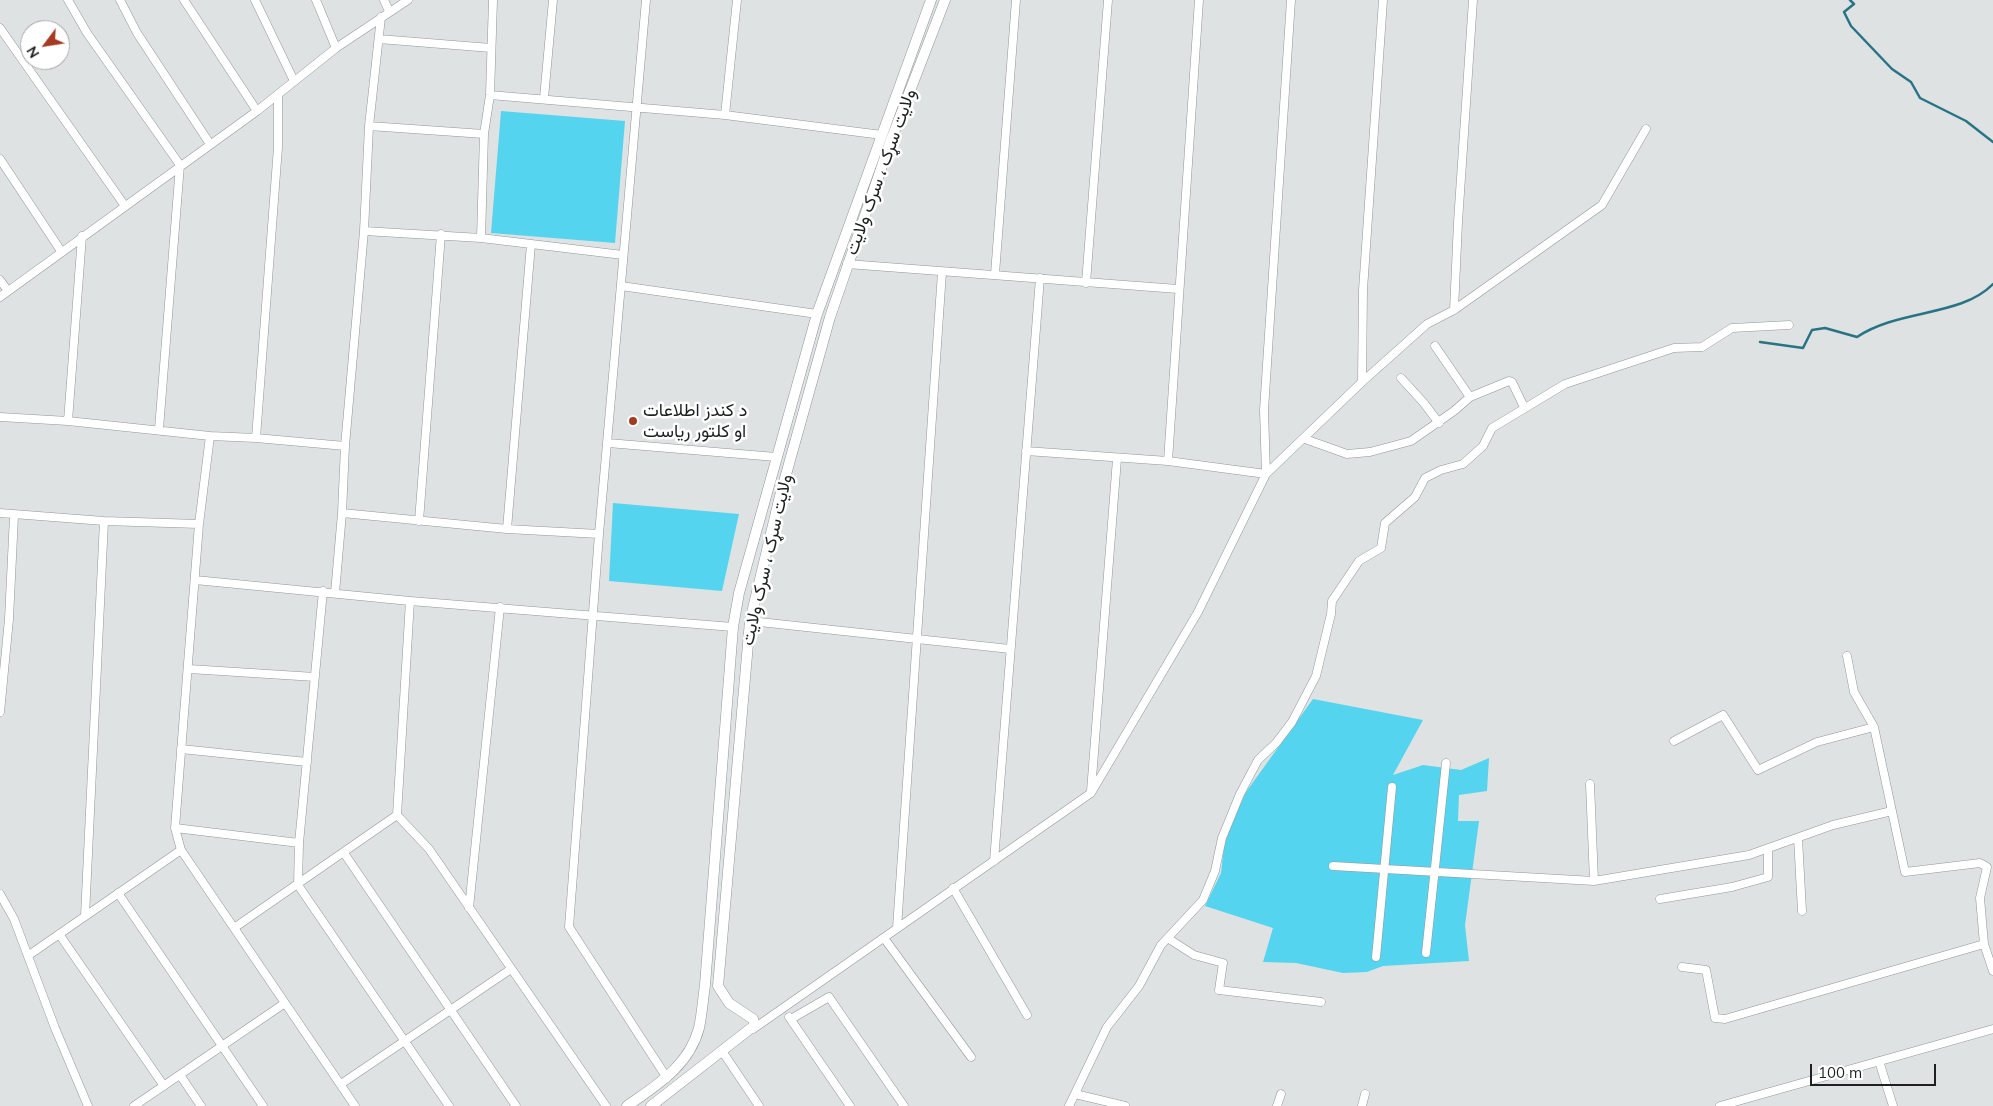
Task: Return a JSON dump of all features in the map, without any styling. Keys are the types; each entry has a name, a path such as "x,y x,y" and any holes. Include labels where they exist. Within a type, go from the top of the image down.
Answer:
{"main road":[{"name":"ولایت سړک ، سرک ولایت","path":"627,1106 668,1078 691,1048 699,1027 705,986 733,626 739,594 817,314 931,0"},
{"name":"ولایت سړک ، سرک ولایت","path":"718,986 750,621 782,487 847,264 945,0"},
{"path":"651,1106 753,1029 755,1025 753,1020 728,1003 718,986 705,986"}],"street":[{"path":"68,0 87,33 180,165 159,429"},
{"path":"120,0 137,33 210,144"},
{"path":"184,0 257,111"},
{"path":"255,0 294,81"},
{"path":"316,0 336,48"},
{"path":"384,0 389,12"},
{"path":"0,297 61,251 257,111 336,48 408,0"},
{"path":"481,238 484,134 490,95 493,0"},
{"path":"544,98 554,0"},
{"path":"646,0 599,534 569,927 668,1078"},
{"path":"725,115 736,0"},
{"path":"996,274 1016,0"},
{"path":"1086,283 1108,0"},
{"path":"1168,461 1178,289 1199,0"},
{"path":"1266,474 1264,410 1291,0"},
{"path":"1362,382 1363,290 1382,0"},
{"path":"1454,310 1458,222 1474,0"},
{"path":"335,593 342,513 345,446 364,231 369,126 381,17"},
{"path":"0,28 125,206"},
{"path":"379,39 491,48"},
{"path":"256,438 278,147 278,95"},
{"path":"490,95 544,98 725,115 882,135"},
{"path":"369,126 484,134"},
{"path":"753,1029 1091,793 1198,612 1266,474 1305,439 1362,382 1427,324 1454,310 1602,205 1646,129"},
{"path":"0,159 61,251"},
{"path":"364,231 442,234 623,255"},
{"path":"418,521 442,234"},
{"path":"68,421 82,236"},
{"path":"507,529 531,244"},
{"path":"847,264 1178,289"},
{"path":"898,928 915,638 942,272"},
{"path":"994,861 1040,278"},
{"path":"0,280 8,291"},
{"path":"620,286 817,314"},
{"path":"1069,1106 1107,1027 1139,986 1161,945 1203,900 1215,871 1222,838 1240,794 1258,760 1276,743 1292,722 1316,676 1331,614 1332,601 1359,561 1381,548 1385,523 1415,497 1425,478 1441,470 1463,464 1483,446 1492,428 1524,407 1540,400 1566,384 1674,348 1702,347 1732,328 1789,325"},
{"path":"1435,346 1470,397"},
{"path":"1401,378 1424,402 1439,422"},
{"path":"1305,439 1347,454 1370,452 1411,441 1439,422 1470,397 1509,381 1512,382 1524,407"},
{"path":"0,417 68,421 159,429 210,436 345,446"},
{"path":"210,436 199,524 175,828 181,850 355,1106"},
{"path":"608,443 776,457"},
{"path":"1026,451 1168,461 1266,474"},
{"path":"1091,793 1117,458"},
{"path":"0,513 14,516 104,521 199,524"},
{"path":"342,513 507,529 599,534"},
{"path":"0,712 9,619 14,516"},
{"path":"84,916 104,521"},
{"path":"195,580 593,617 733,626"},
{"path":"323,592 299,843 298,885 449,1106"},
{"path":"410,601 397,815 429,849 606,1106"},
{"path":"469,908 500,607"},
{"path":"750,621 1010,649"},
{"path":"1847,656 1854,692 1874,727 1905,872 1980,864 1987,867 1980,898 1984,944 1993,971"},
{"path":"189,669 315,677"},
{"path":"1674,741 1723,716 1758,770 1817,742 1874,727"},
{"path":"182,749 307,762"},
{"path":"1426,953 1446,764"},
{"path":"1590,784 1594,881"},
{"path":"1376,957 1392,787"},
{"path":"1332,866 1594,881 1642,875 1768,850 1833,825 1892,811"},
{"path":"234,928 397,815"},
{"path":"175,828 299,843"},
{"path":"1798,838 1802,911"},
{"path":"28,955 181,850"},
{"path":"1660,899 1732,886 1768,877 1768,850"},
{"path":"344,853 516,1106"},
{"path":"953,888 1027,1015"},
{"path":"0,894 14,919 55,1028 88,1106"},
{"path":"118,894 263,1106"},
{"path":"59,934 164,1086"},
{"path":"884,938 971,1057"},
{"path":"1168,939 1194,956 1223,964 1219,990 1321,1002"},
{"path":"1682,967 1706,970 1715,1018 1725,1019 1984,944"},
{"path":"341,1084 510,969"},
{"path":"791,1019 829,997 904,1106"},
{"path":"134,1106 285,1003"},
{"path":"784,1009 850,1106"},
{"path":"1720,1106 1993,1029"},
{"path":"722,1051 760,1106"},
{"path":"1880,1061 1893,1106"},
{"path":"180,1075 201,1106"},
{"path":"1075,1094 1125,1106"},
{"path":"1277,1106 1281,1094"},
{"path":"1362,1106 1365,1094"}],"shaded area":[{"path":"501,111 625,121 615,243 491,233"},
{"path":"613,503 739,514 722,591 609,581"},
{"path":"1313,699 1423,720 1393,775 1423,765 1461,770 1489,758 1487,791 1459,795 1458,821 1479,821 1465,925 1469,961 1383,966 1367,972 1343,973 1296,963 1263,962 1273,928 1205,906 1221,873 1225,838 1246,792"}],"waterway":[{"path":"1850,0 1854,4 1844,12 1851,26 1892,69 1911,82 1920,98 1966,121 1993,142"},
{"path":"1760,342 1803,348 1812,330 1825,328 1857,337 1873,328 1891,322 1964,302 1980,295 1993,284"}],"place":[{"name":"د کندز اطلاعات او کلتور ریاست","path":"633,421"}]}
